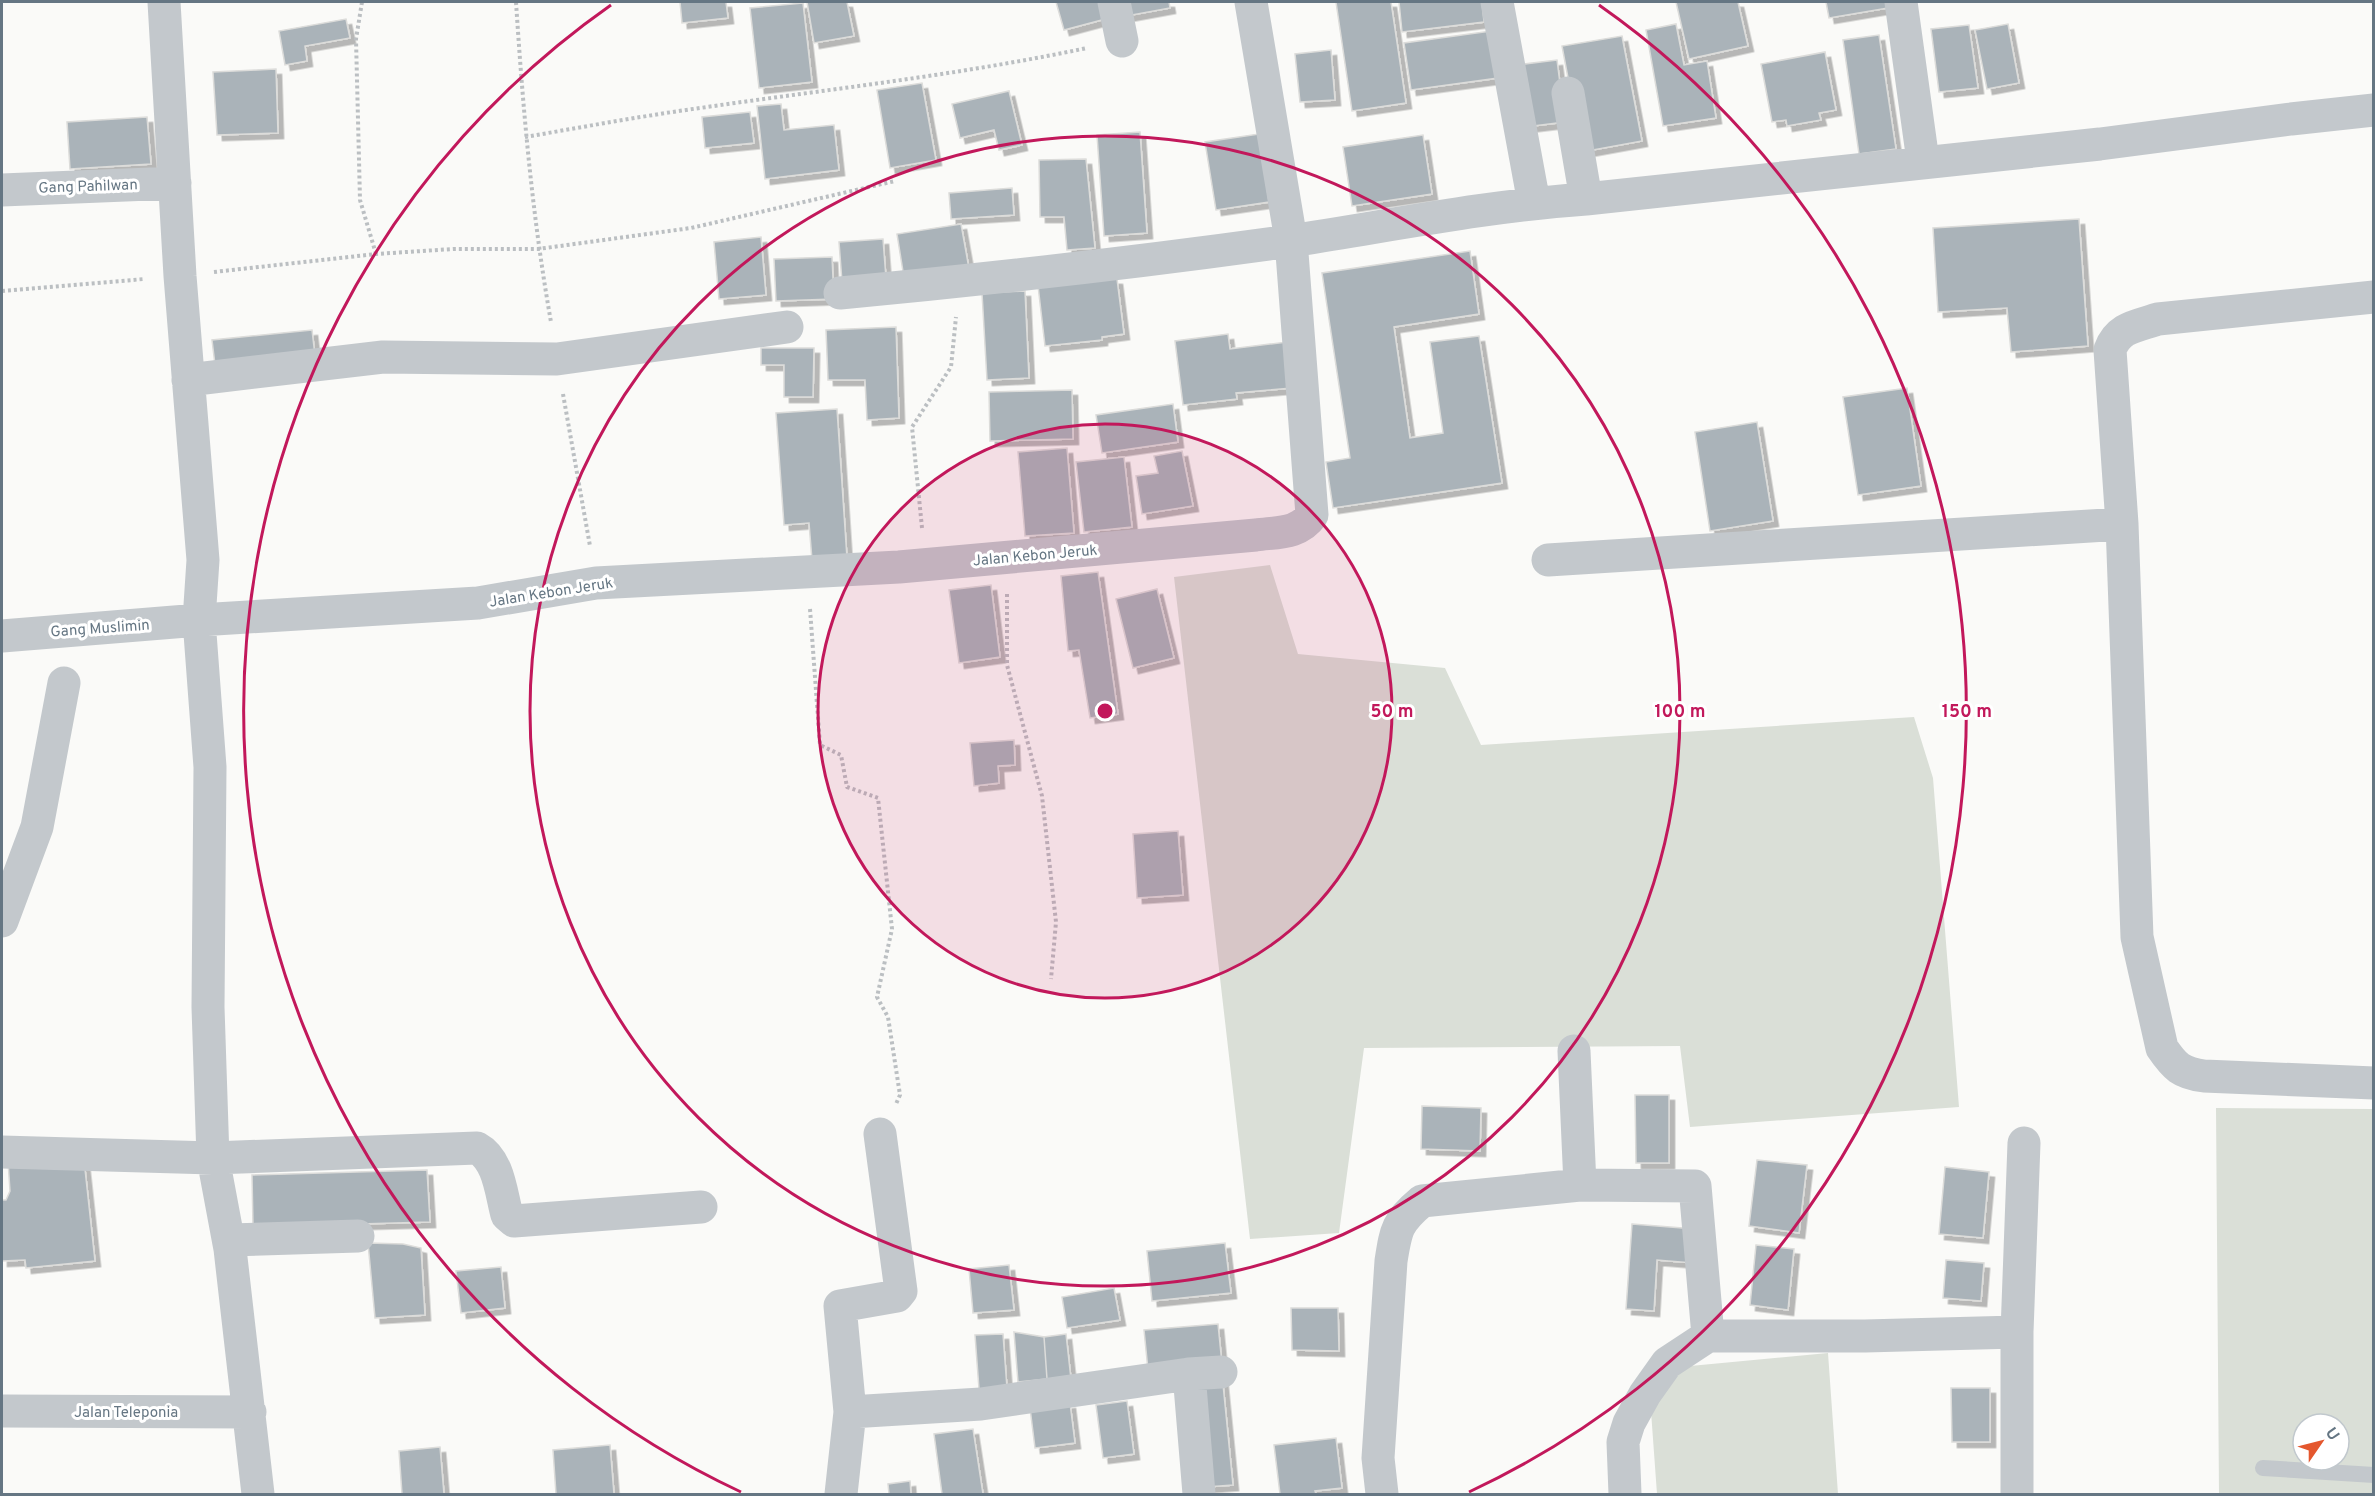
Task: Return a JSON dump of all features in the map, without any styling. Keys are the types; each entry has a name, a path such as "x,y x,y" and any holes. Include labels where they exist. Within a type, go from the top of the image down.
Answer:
{"street":[{"path":"164,2 180,276 203,560 199,620 210,767 208,1007 213,1158 229,1240 258,1494"},
{"path":"1114,2 1122,41"},
{"path":"1251,2 1291,240"},
{"path":"1497,2 1534,203"},
{"path":"1901,2 1923,161"},
{"path":"1568,93 1586,199"},
{"path":"840,293 959,282 1291,240 1534,203 2100,144 2291,118 2373,110"},
{"name":"Gang Pahilwan","path":"2,190 175,183"},
{"name":"Jalan Kebon Jeruk","path":"199,620 478,603 596,583 805,573 925,564 1294,530 1305,526 1312,515 1291,240"},
{"path":"2373,297 2158,319 2126,330 2115,338 2110,350 2122,524 2137,937 2162,1048 2172,1063 2186,1073 2204,1076 2373,1083"},
{"path":"188,380 383,357 557,359 787,327"},
{"path":"1548,560 2122,524"},
{"name":"Gang Muslimin","path":"2,636 199,620"},
{"path":"2,921 37,826 64,683"},
{"path":"1575,1052 1580,1185"},
{"path":"842,1494 850,1412 840,1306 897,1296 901,1291 880,1134"},
{"path":"2017,1494 2017,1332 2024,1143"},
{"path":"2,1152 213,1158 477,1148 487,1154 492,1163 507,1215 514,1221 701,1207"},
{"path":"1382,1494 1378,1458 1391,1261 1396,1231 1407,1214 1422,1201 1580,1185 1695,1186 1708,1336"},
{"path":"229,1240 358,1236"},
{"path":"1625,1494 1623,1442 1629,1423 1645,1394 1667,1363 1708,1336 1865,1336 2017,1332"},
{"path":"850,1412 981,1404 1189,1374 1221,1372"},
{"path":"1189,1374 1199,1494"},
{"name":"Jalan Teleponia","path":"2,1411 250,1412"}],"lane":[{"path":"2263,1468 2373,1475"}],"path":[{"path":"362,2 356,39 360,200 376,254"},
{"path":"516,2 525,137 538,249 596,583"},
{"path":"525,137 699,108 1022,62 1122,41"},
{"path":"2,291 180,276 376,254 453,249 538,249 691,228 895,181"},
{"path":"925,564 912,427 951,367 959,282"},
{"path":"1008,557 1007,665 1042,796 1056,922 1051,979"},
{"path":"805,573 820,745 841,754 847,787 878,798 892,929 877,997 888,1017 900,1095 880,1134"}],"shaded area":[{"path":"1270,565 1298,654 1445,668 1481,745 1914,717 1933,778 1959,1107 1690,1127 1680,1046 1364,1048 1339,1233 1250,1239 1174,577"},
{"path":"2216,1108 2373,1109 2373,1494 2219,1494"},
{"path":"1828,1353 1838,1494 1657,1494 1648,1370"}],"building":[{"path":"680,2 726,2 728,18 682,23"},
{"path":"807,2 847,2 854,36 814,43"},
{"path":"1056,2 1108,2 1113,17 1064,30"},
{"path":"1118,2 1169,2 1170,8 1121,17"},
{"path":"1336,2 1391,2 1406,103 1352,111"},
{"path":"1399,2 1482,2 1484,22 1402,32"},
{"path":"1676,2 1738,2 1748,46 1689,59"},
{"path":"1826,2 1886,2 1888,8 1829,18"},
{"path":"803,3 812,82 759,88 750,8"},
{"path":"346,19 350,38 305,46 307,61 285,65 279,31"},
{"path":"1676,24 1684,65 1707,61 1716,118 1663,126 1646,30"},
{"path":"2008,24 2019,83 1987,89 1975,30"},
{"path":"1969,25 1978,88 1939,92 1931,29"},
{"path":"1491,31 1498,78 1411,90 1404,43"},
{"path":"1879,35 1896,149 1859,154 1843,40"},
{"path":"1622,36 1642,141 1582,152 1562,46"},
{"path":"1331,50 1335,100 1300,102 1295,54"},
{"path":"1825,52 1836,110 1819,113 1821,120 1787,126 1786,120 1772,122 1761,64"},
{"path":"1557,60 1565,122 1525,127 1516,65"},
{"path":"276,69 278,133 217,135 213,72"},
{"path":"922,83 936,160 890,168 877,90"},
{"path":"1009,91 1022,145 999,150 994,130 960,138 952,104"},
{"path":"781,104 784,130 834,125 839,170 765,179 757,106"},
{"path":"750,112 754,143 705,148 702,117"},
{"path":"147,117 151,164 70,169 67,122"},
{"path":"1140,132 1147,233 1104,236 1097,135"},
{"path":"1259,134 1269,202 1216,210 1205,142"},
{"path":"1423,135 1432,194 1352,206 1343,147"},
{"path":"1086,159 1095,248 1067,250 1064,217 1040,217 1039,160"},
{"path":"1012,188 1014,215 951,219 949,193"},
{"path":"2079,219 2088,346 2011,352 2007,308 1938,312 1933,228"},
{"path":"961,224 970,274 905,284 897,234"},
{"path":"761,237 766,295 719,299 714,242"},
{"path":"883,239 886,278 842,282 839,242"},
{"path":"1470,251 1479,314 1394,327 1410,438 1443,433 1430,342 1479,336 1502,483 1333,508 1326,462 1350,458 1322,273"},
{"path":"832,257 834,299 776,301 774,259"},
{"path":"1037,277 1117,279 1124,334 1102,337 1102,340 1045,346"},
{"path":"1025,291 1029,378 987,380 982,293"},
{"path":"896,327 899,418 867,420 865,380 828,380 826,330"},
{"path":"312,330 316,364 216,373 212,340"},
{"path":"1228,334 1230,349 1287,342 1292,388 1236,393 1237,399 1183,405 1175,341"},
{"path":"761,348 814,348 813,397 784,397 784,365 761,365"},
{"path":"1907,388 1921,486 1858,495 1843,397"},
{"path":"1072,390 1073,439 990,441 989,392"},
{"path":"1173,404 1178,442 1102,453 1096,415"},
{"path":"837,409 847,558 812,560 809,523 784,525 776,413"},
{"path":"1757,422 1773,521 1710,531 1695,432"},
{"path":"1067,448 1074,533 1025,536 1018,452"},
{"path":"1182,451 1193,506 1142,514 1136,476 1158,473 1154,456"},
{"path":"1124,457 1132,527 1084,532 1076,462"},
{"path":"1098,572 1118,714 1090,718 1079,650 1068,651 1061,576"},
{"path":"991,585 1000,657 959,663 949,590"},
{"path":"1157,589 1174,658 1133,668 1116,599"},
{"path":"1014,740 1015,765 998,766 999,783 974,786 970,743"},
{"path":"1178,831 1183,895 1137,898 1133,834"},
{"path":"1635,1095 1669,1095 1669,1163 1636,1163"},
{"path":"1422,1106 1481,1108 1480,1151 1421,1149"},
{"path":"84,1160 95,1261 26,1268 25,1260 2,1261 2,1200 6,1200 10,1191 8,1161"},
{"path":"1757,1160 1807,1165 1799,1233 1749,1226"},
{"path":"1945,1167 1989,1172 1983,1238 1939,1234"},
{"path":"427,1170 430,1222 253,1227 252,1175"},
{"path":"1632,1224 1695,1229 1693,1263 1657,1260 1654,1311 1626,1309"},
{"path":"368,1243 403,1244 421,1248 425,1315 375,1318"},
{"path":"1225,1243 1231,1293 1152,1301 1147,1251"},
{"path":"1756,1245 1794,1249 1788,1310 1750,1305"},
{"path":"1946,1260 1984,1263 1981,1301 1943,1298"},
{"path":"1009,1265 1014,1310 973,1313 969,1269"},
{"path":"501,1267 505,1308 461,1313 456,1271"},
{"path":"1114,1288 1120,1320 1067,1328 1062,1297"},
{"path":"1291,1308 1338,1308 1339,1351 1292,1350"},
{"path":"1218,1324 1222,1364 1148,1370 1144,1330"},
{"path":"1014,1332 1044,1337 1047,1379 1018,1382"},
{"path":"1003,1334 1007,1388 979,1389 975,1335"},
{"path":"1066,1334 1071,1379 1047,1379 1044,1337"},
{"path":"1222,1374 1233,1485 1206,1487 1195,1377"},
{"path":"1951,1388 1990,1388 1990,1442 1952,1442"},
{"path":"1127,1401 1134,1454 1103,1458 1096,1405"},
{"path":"1070,1403 1075,1443 1035,1448 1030,1408"},
{"path":"973,1429 983,1494 942,1494 934,1434"},
{"path":"1336,1438 1342,1488 1315,1491 1316,1494 1280,1494 1274,1445"},
{"path":"610,1445 614,1494 556,1494 553,1450"},
{"path":"440,1447 444,1494 402,1494 399,1451"},
{"path":"910,1481 911,1494 889,1494 888,1484"}]}
